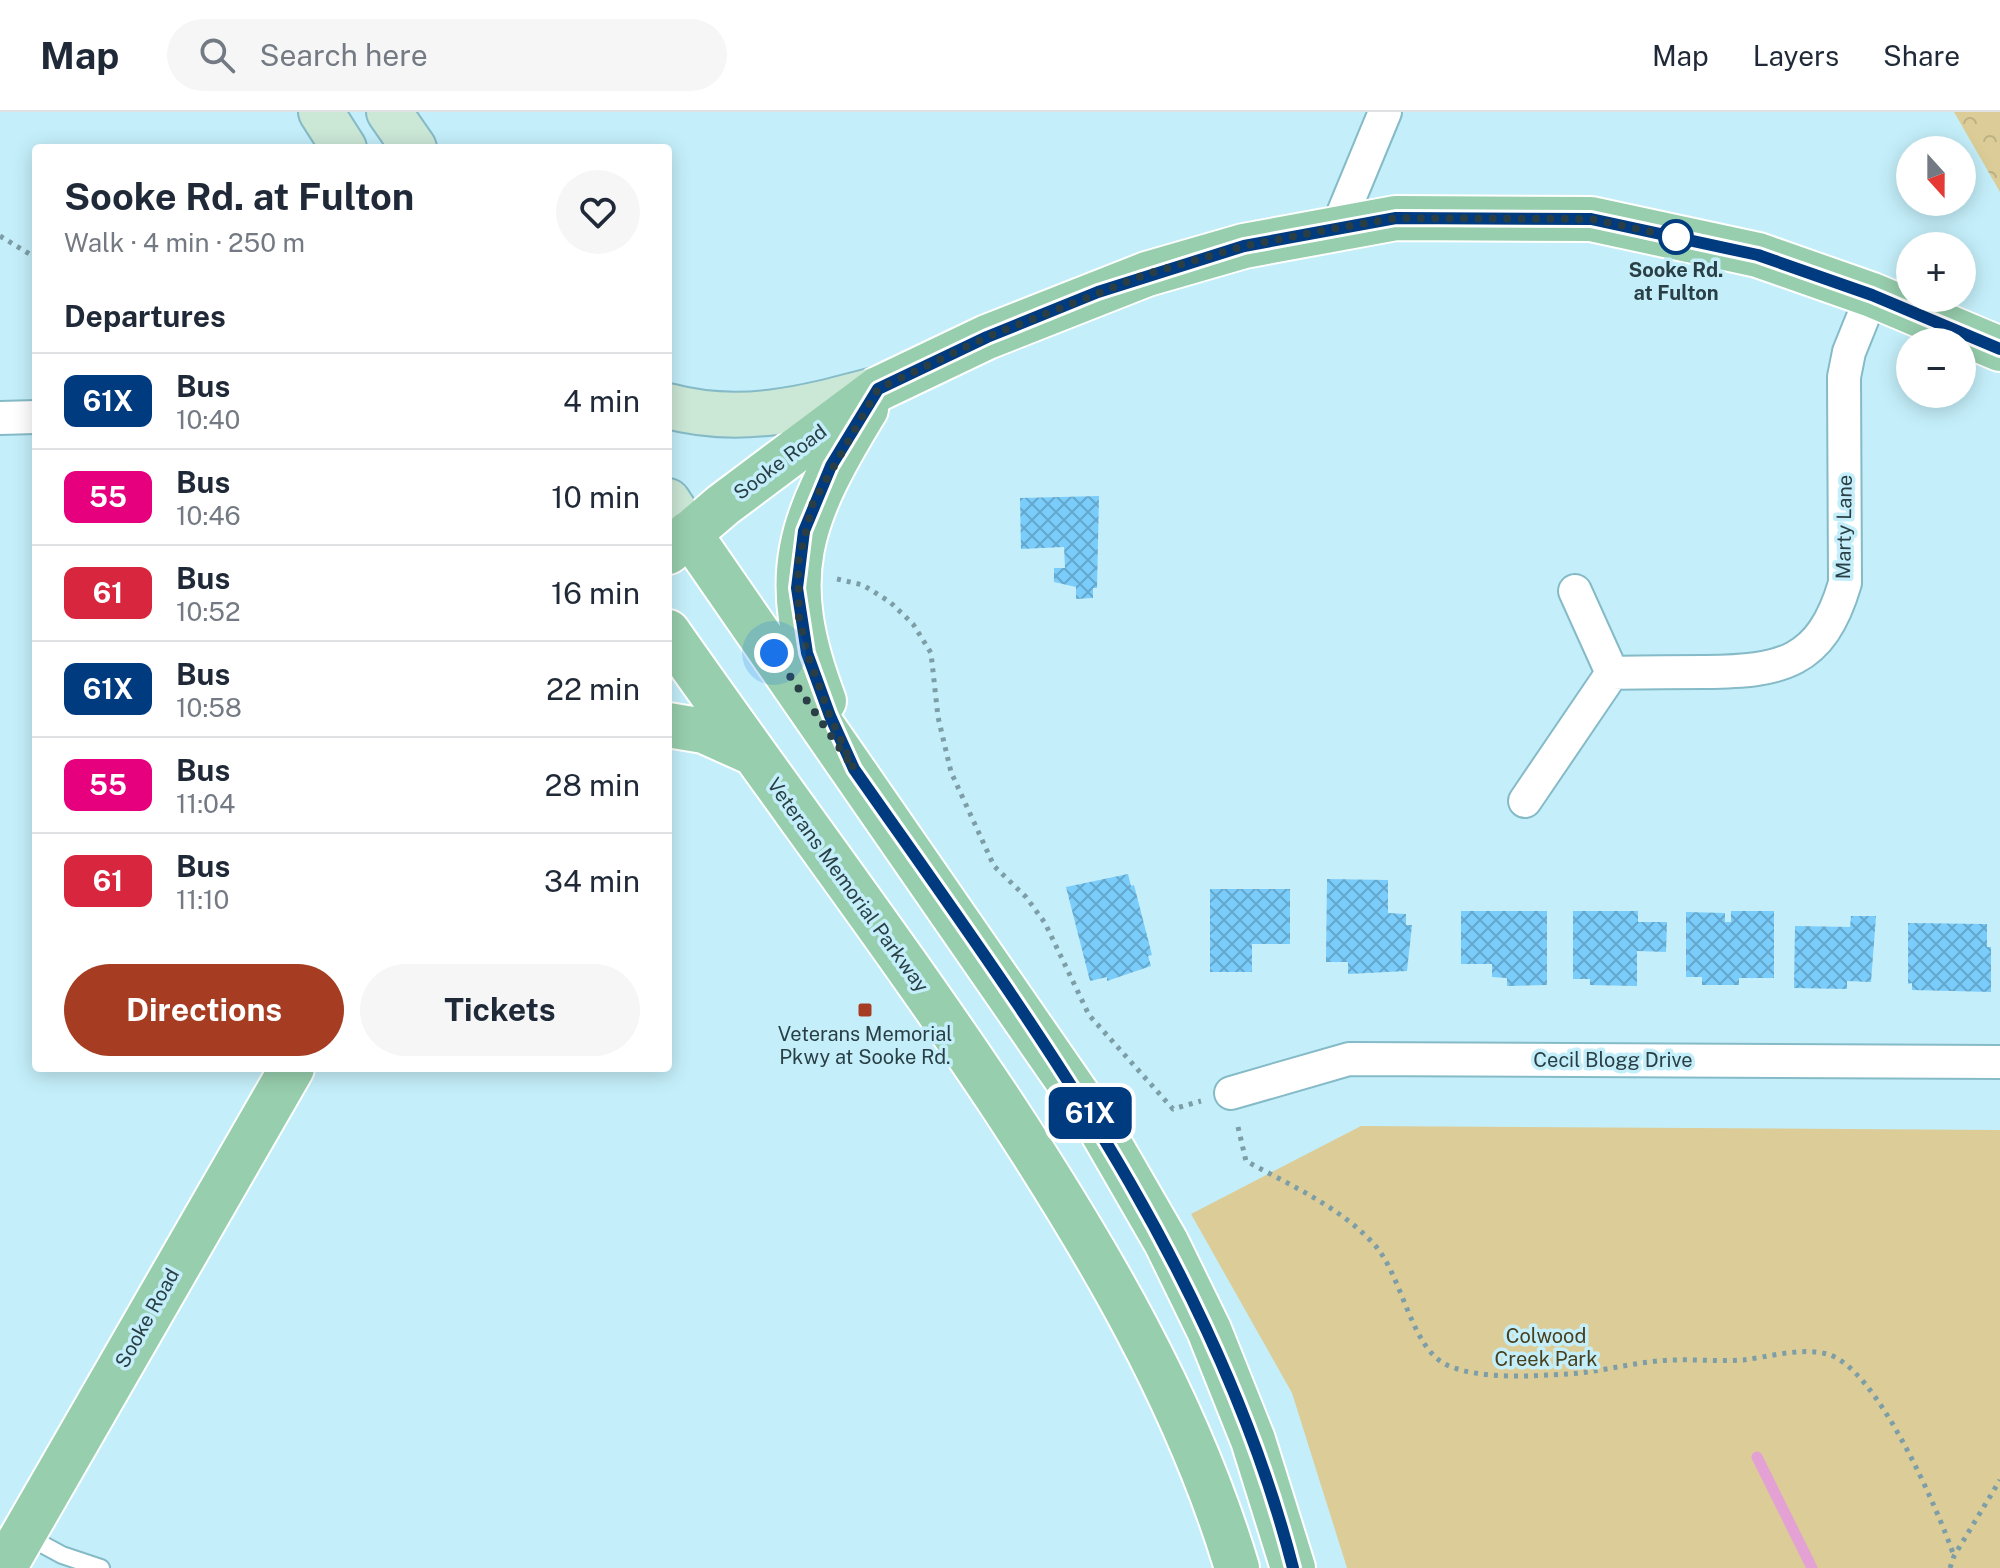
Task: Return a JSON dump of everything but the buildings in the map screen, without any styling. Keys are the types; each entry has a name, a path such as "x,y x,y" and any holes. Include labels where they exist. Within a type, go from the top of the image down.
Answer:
{"main road":[{"path":"321,112 341,144"},
{"path":"389,112 411,144"},
{"name":"Sooke Road","path":"675,528 878,389 1001,331 1147,274 1244,246 1396,218 1591,219 1758,255 1872,295 2000,349"},
{"path":"672,407 715,415 759,416 791,412 878,389"},
{"path":"854,769 807,653 799,617 798,563 813,503 878,389"},
{"path":"675,528 854,769 1099,1126 1166,1242 1209,1330 1253,1440 1293,1568"},
{"name":"Veterans Memorial Parkway","path":"672,638 939,1009 1083,1231 1142,1335 1191,1440 1237,1568"},
{"path":"672,726 704,731 753,753"},
{"name":"Sooke Road","path":"14,1551 290,1072"}],"street":[{"path":"1337,228 1385,112"},
{"name":"Marty Lane","path":"1612,673 1758,671 1805,652 1821,634 1837,609 1845,583 1844,377 1849,352 1872,295"},
{"path":"0,418 32,417"},
{"path":"1525,801 1612,673 1575,591"},
{"name":"Cecil Blogg Drive","path":"1231,1093 1349,1059 2000,1062"}],"lane":[{"path":"14,1551 62,1555 101,1568"}],"path":[{"path":"0,236 32,256"},
{"path":"863,585 913,624 931,653 938,717 951,772 977,833 994,866 1026,897 1045,923 1089,1015 1173,1109 1231,1093 1246,1161 1312,1197 1373,1243 1396,1277 1433,1358 1450,1367 1475,1372 1542,1375 1603,1371 1657,1361 1828,1354 1844,1362 1893,1424 1940,1514 1954,1556"},
{"path":"1950,1568 1954,1556 2000,1480"}],"green space":[{"path":"1954,112 2000,112 2000,192 1976,150 1976,136 1968,136"},
{"name":"Colwood Creek Park","path":"1361,1126 2000,1130 2000,1568 1347,1568 1292,1393 1191,1214"}],"waterway":[{"path":"1757,1457 1812,1568"}],"bus line":[{"name":"61X","path":"1293,1568 1253,1440 1209,1330 1166,1242 1099,1126 940,890 854,769 830,716 807,653 799,617 797,588 804,531 813,503 831,466 878,389 987,337 1147,274 1244,246 1396,218 1591,219 1758,255 1872,295 2000,349"}],"place":[{"name":"Sooke Rd. at Fulton","path":"1676,237"},
{"name":"Veterans Memorial Pkwy at Sooke Rd.","path":"865,1010"}],"route":[{"path":"774,653 854,769 819,687 799,617 798,563 804,531 813,503 831,466 878,389 987,337 1147,274 1244,246 1396,218 1591,219 1676,237"}]}
